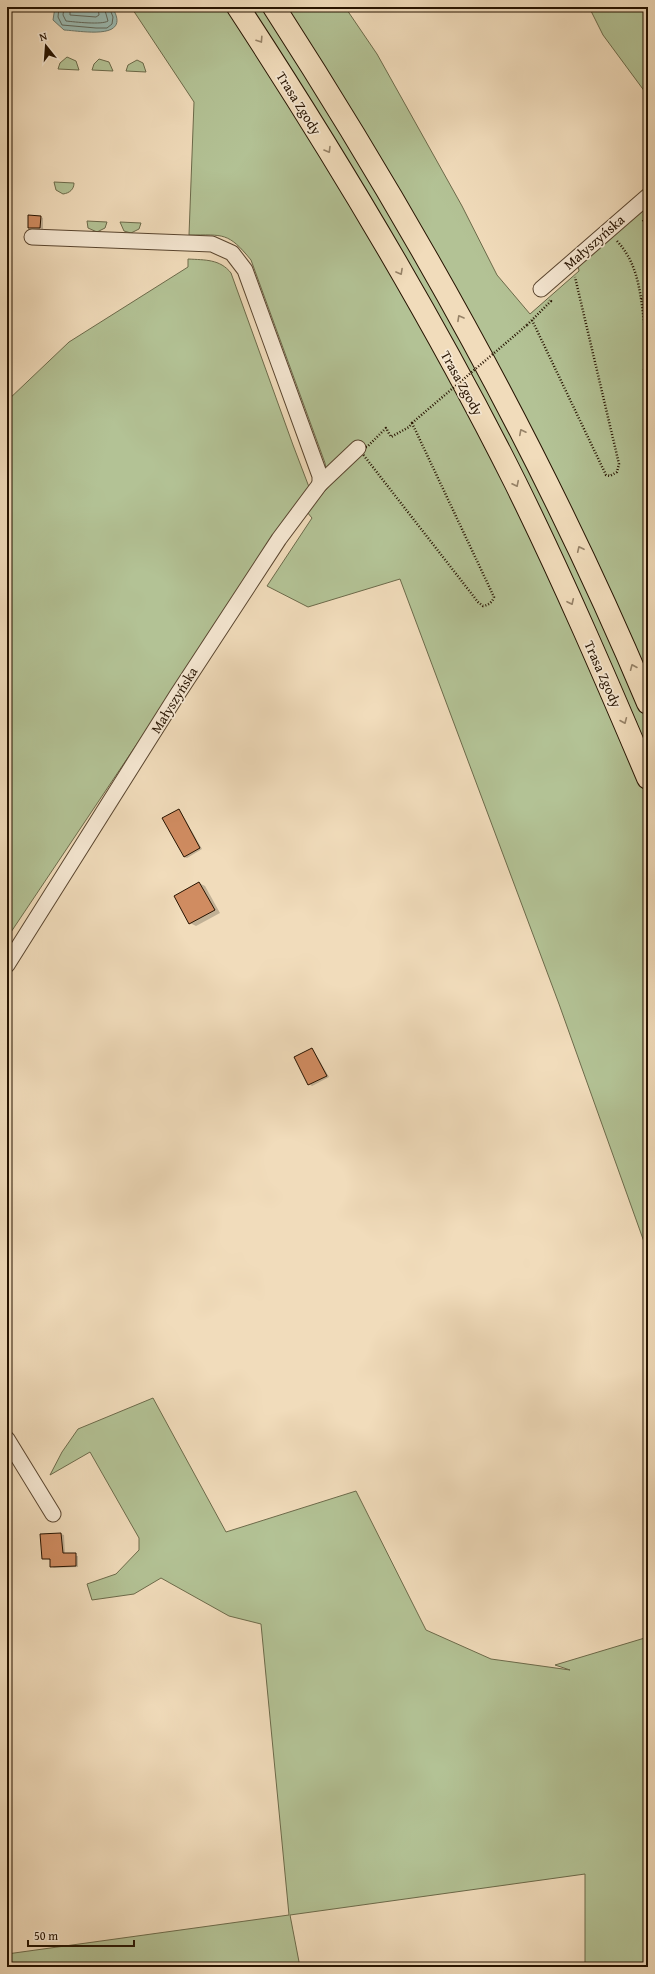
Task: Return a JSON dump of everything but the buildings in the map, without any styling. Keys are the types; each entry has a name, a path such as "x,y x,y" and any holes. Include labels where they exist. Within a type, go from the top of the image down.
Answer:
{"highway":[{"name":"Trasa Zgody","path":"238,7 278,69 377,231 471,397 516,484 592,647 648,778"},
{"name":"Trasa Zgody","path":"274,7 408,225 496,382 579,548 648,704"}],"street":[{"name":"Małyszyńska","path":"544,292 607,231 648,196"},
{"path":"32,237 212,244 232,253 245,270 320,476 320,484"},
{"name":"Małyszyńska","path":"7,965 177,695 278,539 320,484 361,452"},
{"path":"7,1439 52,1514"}],"path":[{"path":"607,231 627,252 638,277 648,346"},
{"path":"532,320 606,475 610,476 617,472 619,464 575,274"},
{"path":"412,423 494,597 493,601 488,605 482,606 478,602 361,452 386,428 390,437 409,427 412,423 532,320 536,314 551,302 544,292"},
{"path":"641,299 648,294"}],"green space":[{"path":"131,7 345,7 377,54 462,206 497,275 530,314 579,271 578,265 648,204 648,367 643,369 648,382 648,1253 559,1004 400,579 308,607 267,586 312,518 307,512 329,486 325,463 251,260 237,244 224,237 189,235 194,102"},
{"path":"589,7 648,7 648,96 603,35"},
{"path":"67,57 76,61 79,70 58,69 60,63"},
{"path":"99,59 109,62 113,71 92,70 94,64"},
{"path":"137,60 143,63 146,72 126,71 128,65"},
{"path":"54,182 74,183 74,185 70,192 63,194 56,190"},
{"path":"87,221 107,222 105,228 97,232 88,228"},
{"path":"120,222 141,223 139,229 131,233 124,231"},
{"path":"188,259 212,261 227,268 231,273 309,487 7,938 7,401 69,342 188,267"},
{"path":"153,1398 226,1532 356,1491 426,1630 491,1659 570,1670 555,1665 648,1637 648,1967 585,1967 585,1874 290,1915 300,1967 7,1967 7,1954 289,1915 261,1624 229,1616 161,1578 134,1594 92,1600 87,1584 116,1574 139,1550 139,1538 90,1452 50,1475 62,1452 78,1429"}],"water":[{"path":"55,7 112,7 117,18 116,25 103,32 64,30 53,20"}]}
